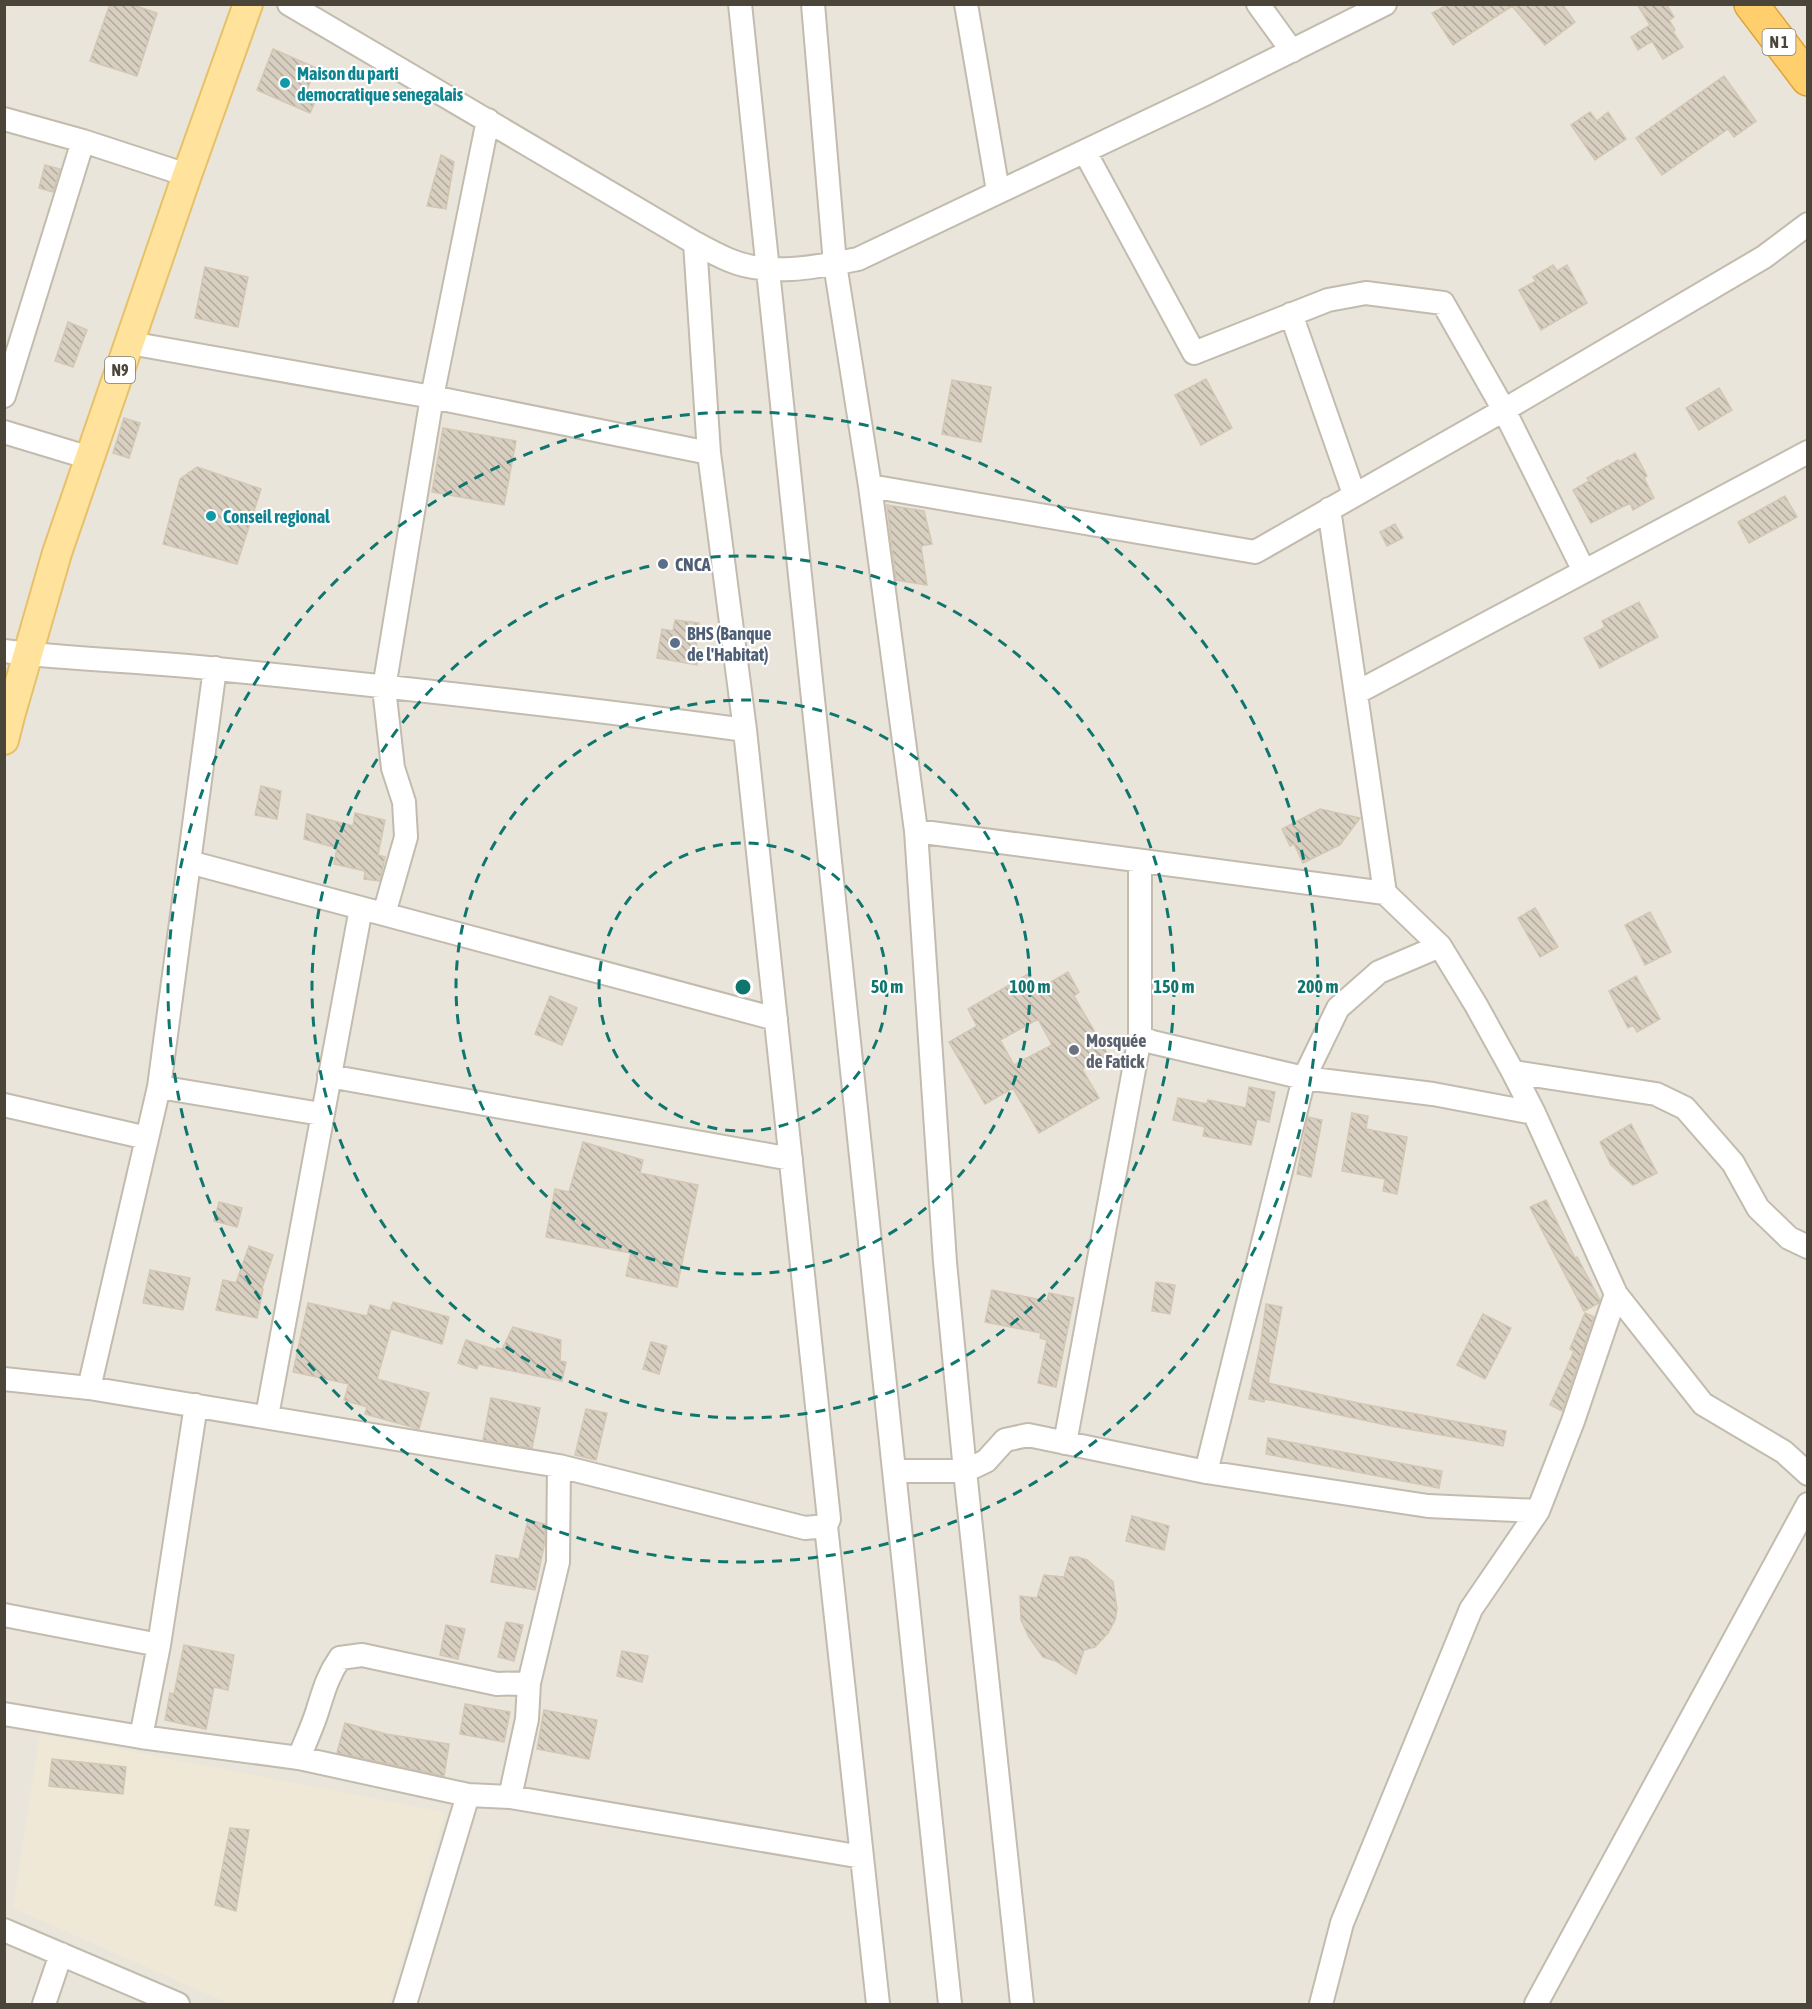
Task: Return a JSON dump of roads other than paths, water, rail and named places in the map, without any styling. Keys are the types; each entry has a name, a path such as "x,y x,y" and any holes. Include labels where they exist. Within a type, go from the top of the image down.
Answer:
{"highway":[{"name":"N 1","path":"1751,4 1808,79"}],"main road":[{"name":"N9","path":"4,740 16,653 57,553 248,4"}],"street":[{"path":"289,4 695,243 730,261 766,269 812,267 858,259 998,191 1085,152 1385,4"},
{"path":"740,4 766,269 791,482 950,2004"},
{"path":"813,4 835,264 870,486 916,831 945,1262 1022,2004"},
{"path":"966,4 998,191"},
{"path":"1258,4 1292,51"},
{"path":"4,119 83,141 187,175"},
{"path":"384,914 406,837 404,802 393,768 384,688 432,397 488,120"},
{"path":"4,396 83,141"},
{"path":"1085,152 1194,353 1328,300 1366,293 1443,303 1504,410 1584,571"},
{"path":"870,486 1255,552 1504,410 1764,257 1808,224"},
{"path":"695,243 709,453 745,730 829,1519 826,1526 878,2004"},
{"path":"1292,314 1354,494"},
{"path":"130,343 432,397 709,453"},
{"path":"4,432 90,458"},
{"path":"1356,693 1808,452"},
{"path":"1329,509 1385,894"},
{"path":"16,653 215,668 598,710 745,730"},
{"path":"89,1388 159,1086 215,668"},
{"path":"916,831 1385,894 1440,946 1514,1072 1616,1294 1703,1404 1784,1452 1808,1474"},
{"path":"1065,1443 1140,1037 1140,861"},
{"path":"189,862 776,1019"},
{"path":"267,1416 321,1114 361,908"},
{"path":"1206,1472 1304,1077 1338,1008 1379,972 1440,946"},
{"path":"1140,1037 1152,1042 1304,1077 1433,1094 1534,1113"},
{"path":"1514,1072 1656,1094 1685,1108 1733,1163 1758,1208 1789,1239 1808,1247"},
{"path":"329,1076 791,1159"},
{"path":"159,1086 321,1114"},
{"path":"4,1105 147,1138"},
{"path":"1321,2004 1342,1923 1471,1609 1538,1511 1573,1421 1616,1294"},
{"path":"4,1379 89,1388 559,1466 805,1528 826,1526"},
{"path":"141,1737 159,1645 196,1405"},
{"path":"894,1472 965,1471 986,1461 1005,1440 1028,1435 1206,1472 1428,1506 1538,1511"},
{"path":"510,1797 526,1719 529,1683 558,1562 559,1466"},
{"path":"1536,2004 1808,1504"},
{"path":"4,1615 159,1645"},
{"path":"299,1758 323,1688 340,1658 362,1655 497,1684 529,1683"},
{"path":"4,1714 141,1737 299,1758 468,1795 510,1797 862,1857"},
{"path":"405,2004 468,1795"},
{"path":"4,1930 178,2004"},
{"path":"44,2004 61,1954"}],"place":[{"name":"Maison du parti democratique senegalais","path":"285,83"},
{"name":"Conseil regional","path":"211,516"},
{"name":"CNCA","path":"663,564"},
{"name":"BHS (Banque de l'Habitat)","path":"675,643"},
{"name":"Mosquée de Fatick","path":"1074,1050"}]}
